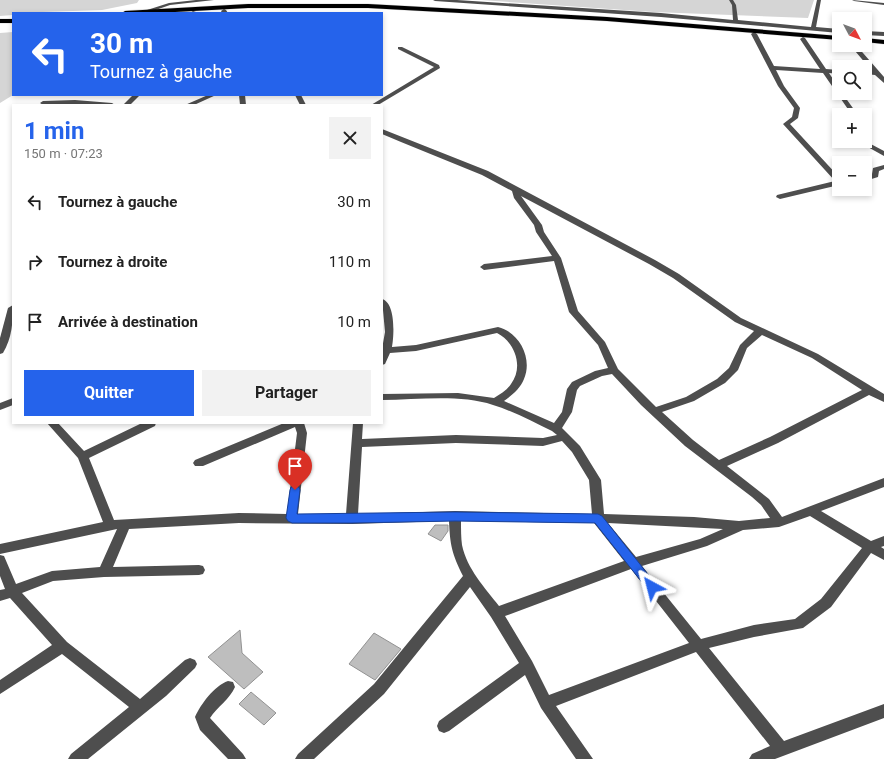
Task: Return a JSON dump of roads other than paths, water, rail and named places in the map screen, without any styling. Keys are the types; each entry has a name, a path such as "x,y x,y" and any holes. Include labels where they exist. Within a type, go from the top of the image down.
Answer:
{"highway":[{"path":"136,12 248,6 368,6 615,19 832,37"},
{"path":"224,12 295,9 385,11 587,21 832,41"},
{"path":"0,21 12,21"},
{"path":"0,25 12,24"},
{"path":"872,41 884,42"},
{"path":"872,46 884,47"}],"street":[{"path":"147,11 169,4 212,0"},
{"path":"435,0 660,15 832,30"},
{"path":"731,0 734,5 736,22"},
{"path":"814,29 819,0"},
{"path":"854,0 884,4"},
{"path":"872,33 884,34"},
{"path":"754,34 772,68 797,108 795,118 786,124 832,174"},
{"path":"803,39 832,83"},
{"path":"376,104 437,68 437,66 400,48"},
{"path":"859,52 884,81"},
{"path":"772,68 832,72"},
{"path":"872,73 877,73"},
{"path":"127,104 136,96"},
{"path":"190,104 210,96"},
{"path":"844,100 851,108"},
{"path":"43,103 75,102 100,104"},
{"path":"383,131 418,147 485,173 659,266 738,320 815,356 884,399"},
{"path":"872,148 884,154"},
{"path":"872,176 875,175 876,170 884,167"},
{"path":"780,197 832,184"},
{"path":"516,190 518,198 538,225 540,232 557,258 574,312 602,344 614,370 655,412 689,443 765,502 779,522"},
{"path":"484,267 557,258"},
{"path":"383,360 390,338 385,311"},
{"path":"0,351 12,312"},
{"path":"387,350 416,348 498,330 506,332 522,354 522,370 516,385 496,402"},
{"path":"655,412 690,399 721,381 733,370 743,347 760,331"},
{"path":"556,428 567,412 572,389 576,384 599,373 614,370"},
{"path":"718,465 774,440 870,390"},
{"path":"383,397 458,396 478,398 496,402 556,428 576,449 595,480 598,519 781,749"},
{"path":"0,407 12,401"},
{"path":"53,424 83,456 110,525"},
{"path":"128,424 136,430"},
{"path":"83,456 150,424"},
{"path":"199,463 292,424"},
{"path":"292,518 302,433 299,424"},
{"path":"352,519 358,424"},
{"path":"357,443 456,439 543,442 565,437"},
{"path":"0,549 110,525 239,518 352,519 455,516 694,522 739,526 779,522 884,482"},
{"path":"811,511 884,555"},
{"path":"455,516 456,545 461,560 470,577 496,613 527,664 546,703 585,759"},
{"path":"104,572 125,524"},
{"path":"496,613 634,563 703,543 739,526"},
{"path":"546,703 698,645 754,631 798,624 826,603 870,546 884,541"},
{"path":"0,560 6,594 62,646 140,707"},
{"path":"6,594 52,576 104,572 199,570"},
{"path":"303,759 379,689 470,577"},
{"path":"0,688 62,646"},
{"path":"76,759 161,691 190,664"},
{"path":"444,726 527,664"},
{"path":"228,687 211,704 202,717 204,725 238,759"},
{"path":"757,759 884,711"}]}
